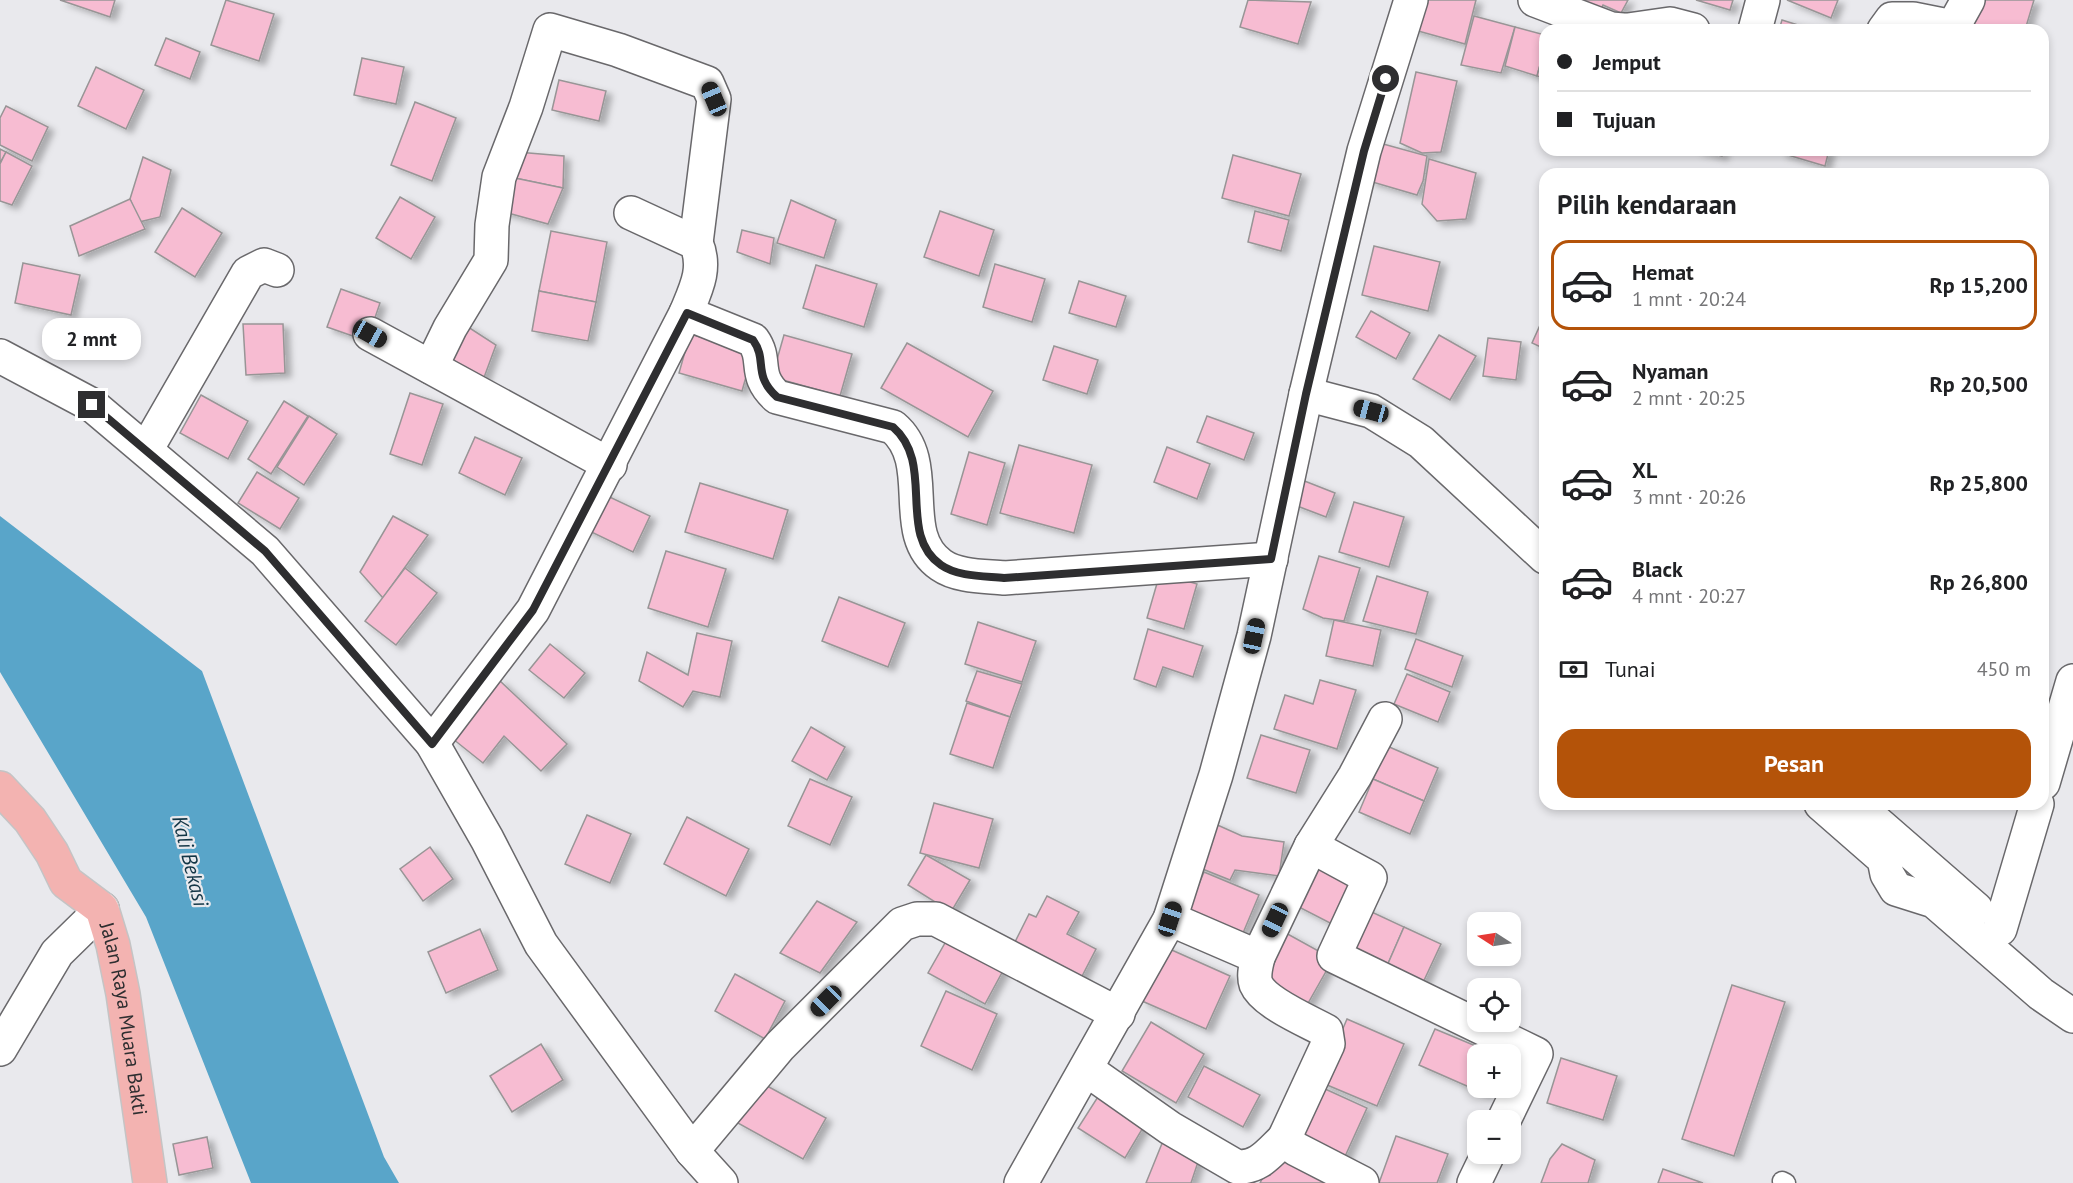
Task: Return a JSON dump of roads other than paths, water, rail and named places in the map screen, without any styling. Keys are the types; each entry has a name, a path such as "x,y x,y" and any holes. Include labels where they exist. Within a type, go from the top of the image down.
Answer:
{"main road":[{"name":"Jalan Raya Muara Bakti","path":"0,788 30,820 66,882 102,909 113,945 123,994 150,1183"}],"street":[{"path":"1021,1183 1170,919 1216,775 1254,636 1306,394 1364,151 1411,0"},
{"path":"1535,0 1598,24"},
{"path":"1757,24 1763,0"},
{"path":"1955,24 1968,0"},
{"path":"1888,24 1892,19 1908,18 1938,24"},
{"path":"431,367 450,328 491,260 492,225 499,177 526,106 550,30 618,50 707,83 714,99 696,243 701,254 700,280 687,313 533,610 432,744"},
{"path":"631,213 696,243"},
{"path":"146,450 248,273 264,265 277,270"},
{"path":"687,313 753,340 759,348 760,374 765,386 777,397 893,427 901,434 909,445 915,464 916,519 926,547 941,566 973,575 1004,578 1271,559"},
{"path":"370,334 610,465"},
{"path":"0,356 92,405 265,551 432,744 487,839 541,944 692,1151 721,1183"},
{"path":"1306,394 1371,411 1421,442 1539,551"},
{"path":"2049,763 2073,681"},
{"path":"1086,1069 1170,1128 1237,1167 1260,1163 1284,1139 1329,1038 1326,1031 1260,991 1254,976 1258,957 1311,846 1355,776 1385,719"},
{"path":"1828,810 1884,859 1887,874 1896,889 1934,901 2041,994 2073,1016"},
{"path":"1870,810 1888,817 2000,929 2046,969"},
{"path":"2000,929 2035,810"},
{"path":"1311,846 1370,878 1334,956 1536,1054 1509,1110"},
{"path":"0,1049 57,953 102,909"},
{"path":"692,1151 780,1046 902,924 917,919 936,920 1118,1014"},
{"path":"1170,919 1258,957"},
{"path":"1284,1139 1296,1149 1362,1183"},
{"path":"1474,1183 1483,1164"}],"water":[{"name":"Kali Bekasi","path":"0,516 202,671 384,1157 399,1183 251,1183 146,917 0,672"}]}
